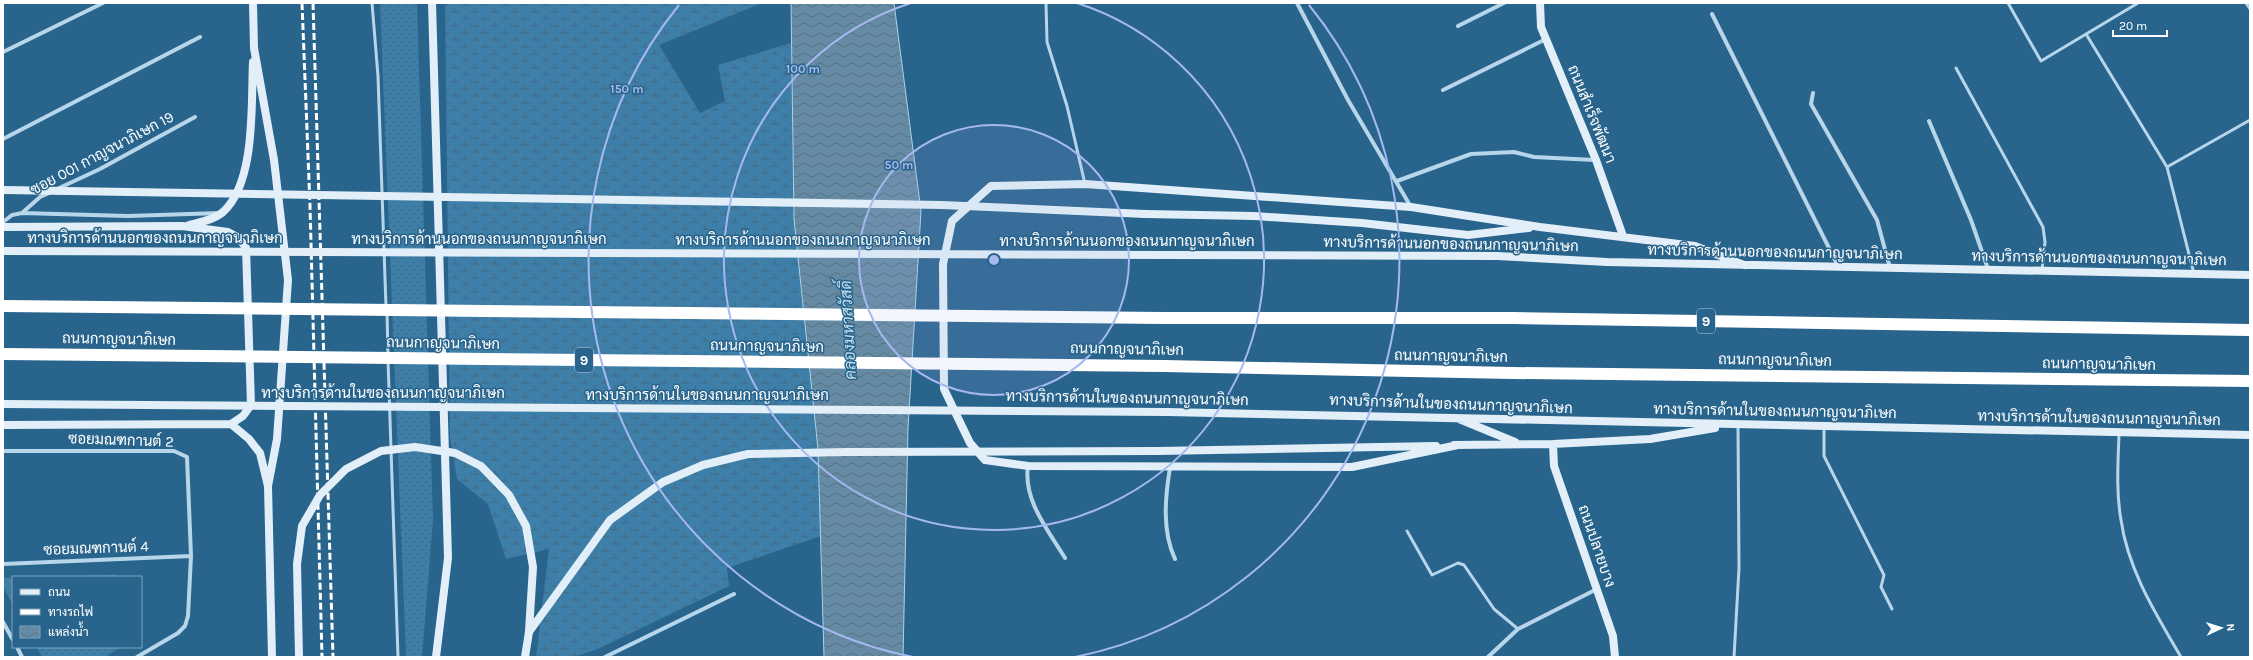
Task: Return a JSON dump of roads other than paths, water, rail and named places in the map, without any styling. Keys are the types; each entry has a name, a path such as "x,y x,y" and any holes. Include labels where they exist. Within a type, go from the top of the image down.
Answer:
{"highway":[{"name":"ถนนกาญจนาภิเษก","path":"3,306 1163,318 1513,318 2250,330"},
{"name":"ถนนกาญจนาภิเษก","path":"3,354 1164,366 1513,373 2250,381"}],"main road":[{"path":"182,226 207,220 222,212 234,199 248,153 254,48 254,3"},
{"path":"432,3 448,558 436,657"},
{"name":"ถนนสำเร็จพัฒนา","path":"1540,3 1541,27 1596,160 1623,236"},
{"path":"254,48 274,160 288,280 277,439 268,486 272,657"},
{"path":"1458,445 1352,467 1170,468 1028,466 985,460 970,443 944,389 943,264 952,221 991,186 1085,184 1411,207 1540,227 1695,246 1744,265"},
{"path":"3,190 934,204 1145,214 1254,216 1354,222 1468,234 1540,227"},
{"path":"3,228 182,226 228,232 239,238 246,248 251,405 244,416 232,424 3,425"},
{"name":"ทางบริการด้านนอกของถนนกาญจนาภิเษก","path":"3,251 1497,256 1607,262 2250,275"},
{"name":"ทางบริการด้านในของถนนกาญจนาภิเษก","path":"3,404 1167,412 2250,435"},
{"path":"1454,417 1517,444"},
{"path":"232,424 260,453 268,486"},
{"path":"529,632 610,520 662,482 703,464 748,454 1157,452 1553,444 1650,439 1736,425"},
{"name":"ถนนปลายบาง","path":"1553,444 1554,466 1613,636 1616,657"},
{"path":"299,657 297,564 302,526 320,495 346,469 381,451 416,447 455,453 481,466 509,495 526,526 534,567 529,632 525,657"}],"street":[{"path":"3,52 103,3"},
{"path":"1297,3 1348,100 1411,207"},
{"path":"1458,26 1504,3"},
{"path":"1712,14 1838,267"},
{"path":"3,139 200,37"},
{"path":"1443,90 1546,39"},
{"path":"1813,93 1812,104 1877,220 1890,268"},
{"name":"ซอย 001 กาญจนาภิเษก 19","path":"22,213 40,197 100,169 195,117"},
{"path":"1929,121 1971,220 1988,270"},
{"path":"1397,181 1471,154 1514,152 1534,157 1596,160"},
{"path":"3,222 12,215 22,213 128,216 222,212"},
{"name":"ซอยมณฑกานต์ 2","path":"3,450 174,451 187,457 191,556"},
{"path":"1028,466 1026,480 1029,496 1065,558"},
{"path":"1170,468 1167,483 1166,528 1168,544 1175,559"},
{"path":"137,657 178,633 185,626 188,616 191,556"},
{"name":"ซอยมณฑกานต์ 4","path":"3,564 191,556"},
{"path":"1488,657 1518,629 1597,589"},
{"path":"605,657 734,594"},
{"path":"3,622 12,638"},
{"path":"18,648 22,657"}],"lane":[{"path":"372,3 381,134 398,657"},
{"path":"1046,3 1047,42 1067,106 1085,184"},
{"path":"2008,3 2040,61 2138,3"},
{"path":"2246,3 2250,9"},
{"path":"2086,34 2168,167 2194,274"},
{"path":"1956,68 2043,227 2044,242 2042,271"},
{"path":"2168,167 2250,120"},
{"path":"1734,657 1739,568 1736,425"},
{"path":"1824,426 1824,456 1884,575 1881,587 1892,609"},
{"path":"2120,432 2118,480 2121,520 2134,568 2155,612 2181,657"},
{"path":"1408,531 1432,575 1458,563 1464,565 1494,609 1518,629"}],"water":[{"name":"คลองมหาสวัสดิ์","path":"791,3 894,3 921,211 908,428 903,657 824,657 818,449 794,219"}],"railway":[{"path":"302,3 310,206 322,657"},
{"path":"313,3 333,657"}]}
